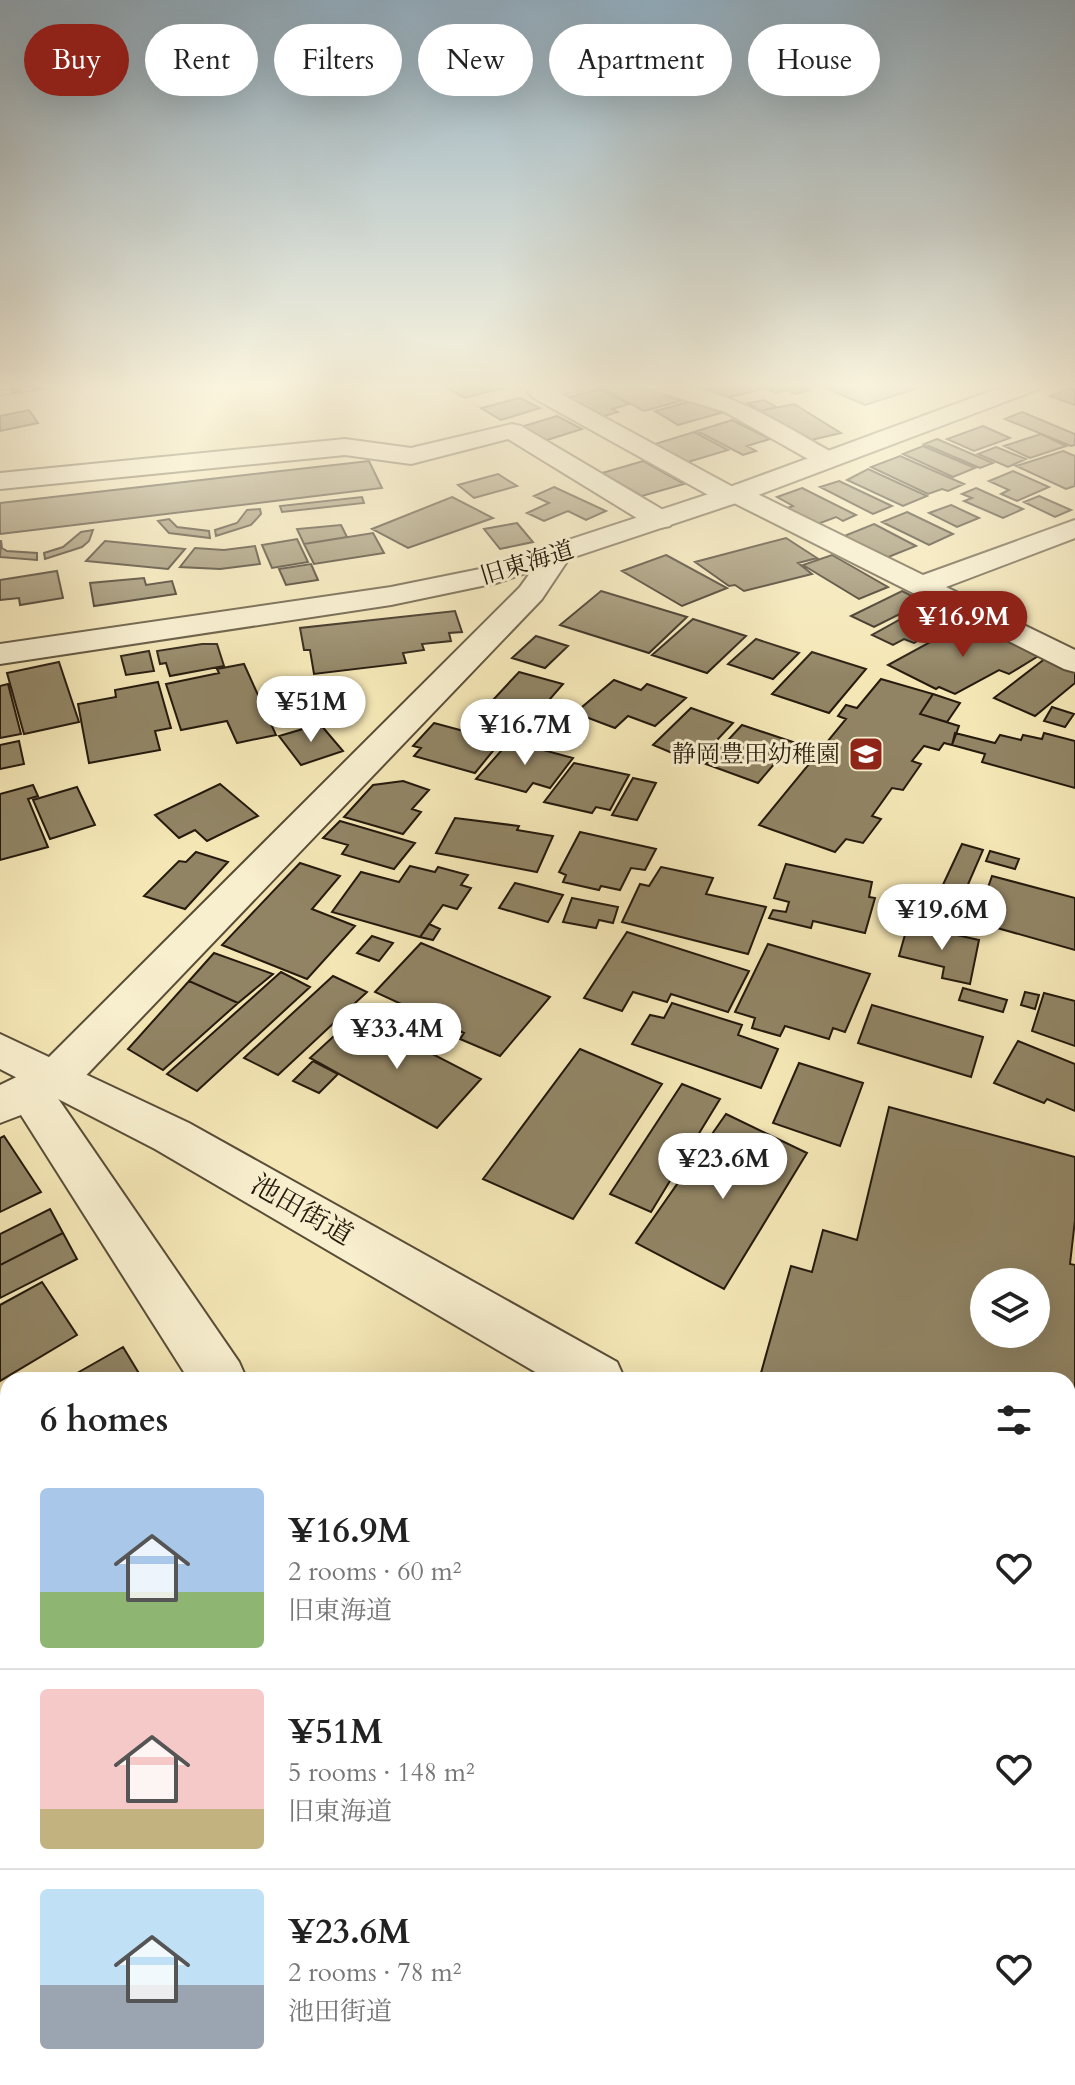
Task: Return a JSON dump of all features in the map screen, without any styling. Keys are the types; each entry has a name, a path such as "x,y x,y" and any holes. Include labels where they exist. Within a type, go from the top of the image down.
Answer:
{"street":[{"path":"596,481 660,520"},
{"path":"707,481 1075,662"},
{"name":"旧東海道","path":"0,654 440,587 558,554 768,481"},
{"path":"923,585 1075,528"},
{"path":"215,1372 29,1091 531,593 558,554"},
{"name":"池田街道","path":"0,1050 29,1091 172,1136 584,1372"}],"building":[{"path":"191,481 379,481 382,488 0,534 0,503"},
{"path":"471,481 510,481 517,486 474,498 458,485"},
{"path":"616,481 679,481 684,484 642,496"},
{"path":"840,481 892,506 873,514 820,487"},
{"path":"850,481 895,481 927,496 903,506"},
{"path":"901,481 958,481 964,484 948,491 942,489 928,494"},
{"path":"990,481 1036,481 1049,487 1017,501 1001,494 1009,490"},
{"path":"1049,481 1075,481 1075,486 1066,489"},
{"path":"554,487 606,511 586,520 568,511 544,521 527,513 549,503 534,496"},
{"path":"802,488 856,515 843,521 836,517 815,525 785,509 793,506 777,497"},
{"path":"976,488 1023,509 1003,518 964,501 972,498 962,494"},
{"path":"1039,496 1071,510 1055,517 1024,502"},
{"path":"362,497 364,503 282,512 280,506"},
{"path":"452,497 493,518 408,548 372,529"},
{"path":"951,505 979,518 957,527 929,513"},
{"path":"260,509 261,514 251,525 216,536 215,530 237,523 247,510"},
{"path":"907,512 953,534 929,545 882,522"},
{"path":"169,519 177,527 209,531 210,538 169,533 158,521"},
{"path":"517,523 533,542 500,549 484,529"},
{"path":"874,524 916,546 881,560 839,538"},
{"path":"341,525 347,537 304,544 297,529"},
{"path":"93,530 89,541 82,547 45,559 44,553 63,547 81,532"},
{"path":"373,533 384,553 314,564 304,544"},
{"path":"786,538 817,558 798,563 812,574 744,591 735,585 729,586 695,562"},
{"path":"297,539 308,562 272,568 262,545"},
{"path":"1,540 2,548 7,551 37,553 37,560 0,557"},
{"path":"105,541 185,549 168,569 86,561"},
{"path":"255,546 260,564 220,569 180,567 195,548 224,550"},
{"path":"666,555 727,588 682,606 622,571"},
{"path":"832,555 888,587 859,599 803,565"},
{"path":"311,564 318,580 286,585 279,569"},
{"path":"57,571 63,598 20,605 19,598 0,600 0,580"},
{"path":"144,578 146,585 172,581 176,594 94,606 90,583"},
{"path":"601,591 687,617 649,653 560,625"},
{"path":"902,591 924,602 874,627 851,616"},
{"path":"926,605 956,619 914,643 904,639 893,645 872,635"},
{"path":"455,611 462,632 449,633 451,641 422,644 424,650 403,653 406,663 314,674 310,650 304,650 300,628"},
{"path":"693,619 746,636 707,673 652,655"},
{"path":"965,623 1040,655 1009,674 999,670 955,694 939,687 936,689 888,665"},
{"path":"536,636 568,646 545,668 512,658"},
{"path":"756,639 799,653 773,679 728,664"},
{"path":"217,644 224,666 170,676 166,663 160,664 157,651"},
{"path":"149,651 154,671 126,675 121,656"},
{"path":"812,652 866,669 829,713 772,694"},
{"path":"1046,658 1075,669 1075,683 1035,716 994,698"},
{"path":"59,662 79,722 24,734 7,673"},
{"path":"244,664 276,735 237,743 227,721 181,730 166,684 219,673 217,669"},
{"path":"519,672 563,684 543,707 550,708 531,730 479,715"},
{"path":"881,679 933,694 920,714 959,726 952,745 944,743 939,750 924,746 912,761 921,764 903,790 892,788 872,816 881,819 863,843 846,839 835,852 759,825 846,719 838,716 846,705 857,708"},
{"path":"614,680 641,690 647,684 686,698 655,726 628,716 615,728 575,713"},
{"path":"158,682 171,728 155,731 160,750 89,763 78,704 116,697 115,690"},
{"path":"8,684 21,734 0,738 0,686"},
{"path":"933,694 960,703 947,722 920,714"},
{"path":"1052,707 1074,714 1065,727 1044,721"},
{"path":"691,708 733,723 703,755 678,746 670,752 653,745"},
{"path":"490,722 520,731 513,738 482,729"},
{"path":"434,723 501,741 475,773 414,756 421,748 413,746"},
{"path":"320,724 343,751 301,765 279,736"},
{"path":"742,725 793,742 758,783 706,764"},
{"path":"955,733 995,743 1000,735 1021,740 1023,735 1042,739 1044,733 1075,741 1075,788 982,762 985,754 952,745"},
{"path":"19,741 24,764 0,769 0,745"},
{"path":"510,741 573,758 550,788 533,783 526,792 476,779"},
{"path":"574,763 629,775 610,810 596,807 592,813 544,802"},
{"path":"633,778 656,783 637,820 612,815"},
{"path":"403,781 429,790 412,809 421,812 403,834 344,817 373,785"},
{"path":"220,784 258,816 207,841 195,830 179,838 155,815"},
{"path":"33,785 38,796 28,799 48,847 0,860 0,794"},
{"path":"77,787 95,825 50,839 33,800"},
{"path":"455,818 519,826 517,830 553,836 537,872 436,853"},
{"path":"340,821 415,843 394,869 342,854 348,845 323,838"},
{"path":"580,832 656,849 645,870 631,868 620,890 601,886 599,890 563,882 566,875 559,872"},
{"path":"962,844 983,850 963,896 941,889"},
{"path":"990,851 1019,859 1015,869 986,861"},
{"path":"196,852 228,862 185,909 144,896 179,861 186,862"},
{"path":"300,863 340,876 312,909 355,926 307,979 222,945"},
{"path":"786,864 872,882 869,897 875,898 865,933 813,921 811,928 769,918 773,910 786,912 789,902 774,898"},
{"path":"410,866 435,872 438,867 468,875 461,885 471,888 457,909 443,905 420,937 332,912 361,872 399,882"},
{"path":"661,867 713,878 706,894 766,907 748,954 622,922 640,884 649,886"},
{"path":"992,876 1075,898 1075,950 976,922"},
{"path":"515,883 563,895 548,922 499,908"},
{"path":"572,898 618,907 613,923 599,920 596,928 563,922"},
{"path":"429,924 440,929 433,940 420,937"},
{"path":"908,924 979,940 970,984 942,978 944,967 899,956"},
{"path":"627,932 749,971 728,1012 671,994 667,1002 633,992 622,1011 584,998"},
{"path":"372,936 393,943 379,961 357,953"},
{"path":"421,943 550,997 500,1056 460,1039 464,1033 375,992"},
{"path":"768,944 870,974 845,1032 833,1028 829,1039 785,1026 780,1036 752,1028 755,1018 735,1012"},
{"path":"214,953 273,974 238,1003 189,981"},
{"path":"281,972 310,987 197,1091 167,1074"},
{"path":"333,976 367,992 278,1075 244,1058"},
{"path":"189,981 238,1003 163,1070 128,1049"},
{"path":"963,988 1007,1000 1003,1012 959,1000"},
{"path":"1025,992 1039,995 1035,1009 1021,1005"},
{"path":"1044,993 1075,1001 1075,1046 1032,1031"},
{"path":"672,1003 742,1025 738,1035 778,1049 761,1088 632,1044 650,1015 664,1018"},
{"path":"872,1005 983,1037 971,1077 858,1043"},
{"path":"357,1015 481,1079 437,1128 310,1058"},
{"path":"1018,1041 1075,1064 1075,1111 1047,1099 1044,1103 994,1083"},
{"path":"580,1049 662,1084 573,1219 483,1179"},
{"path":"313,1061 338,1074 319,1093 293,1081"},
{"path":"799,1063 863,1083 840,1146 773,1123"},
{"path":"682,1084 720,1099 651,1212 610,1194"},
{"path":"889,1107 1075,1157 1075,1220 1070,1264 1075,1265 1075,1372 761,1372 791,1266 812,1272 823,1230 857,1240"},
{"path":"726,1114 807,1153 724,1289 636,1243"},
{"path":"4,1136 41,1192 0,1212 0,1138"},
{"path":"50,1209 63,1233 0,1265 0,1234"},
{"path":"63,1233 77,1259 0,1298 0,1265"},
{"path":"42,1282 77,1335 15,1372 0,1372 0,1305"},
{"path":"123,1347 138,1372 79,1372"}],"place":[{"name":"静岡豊田幼稚園","path":"866,754"}]}
